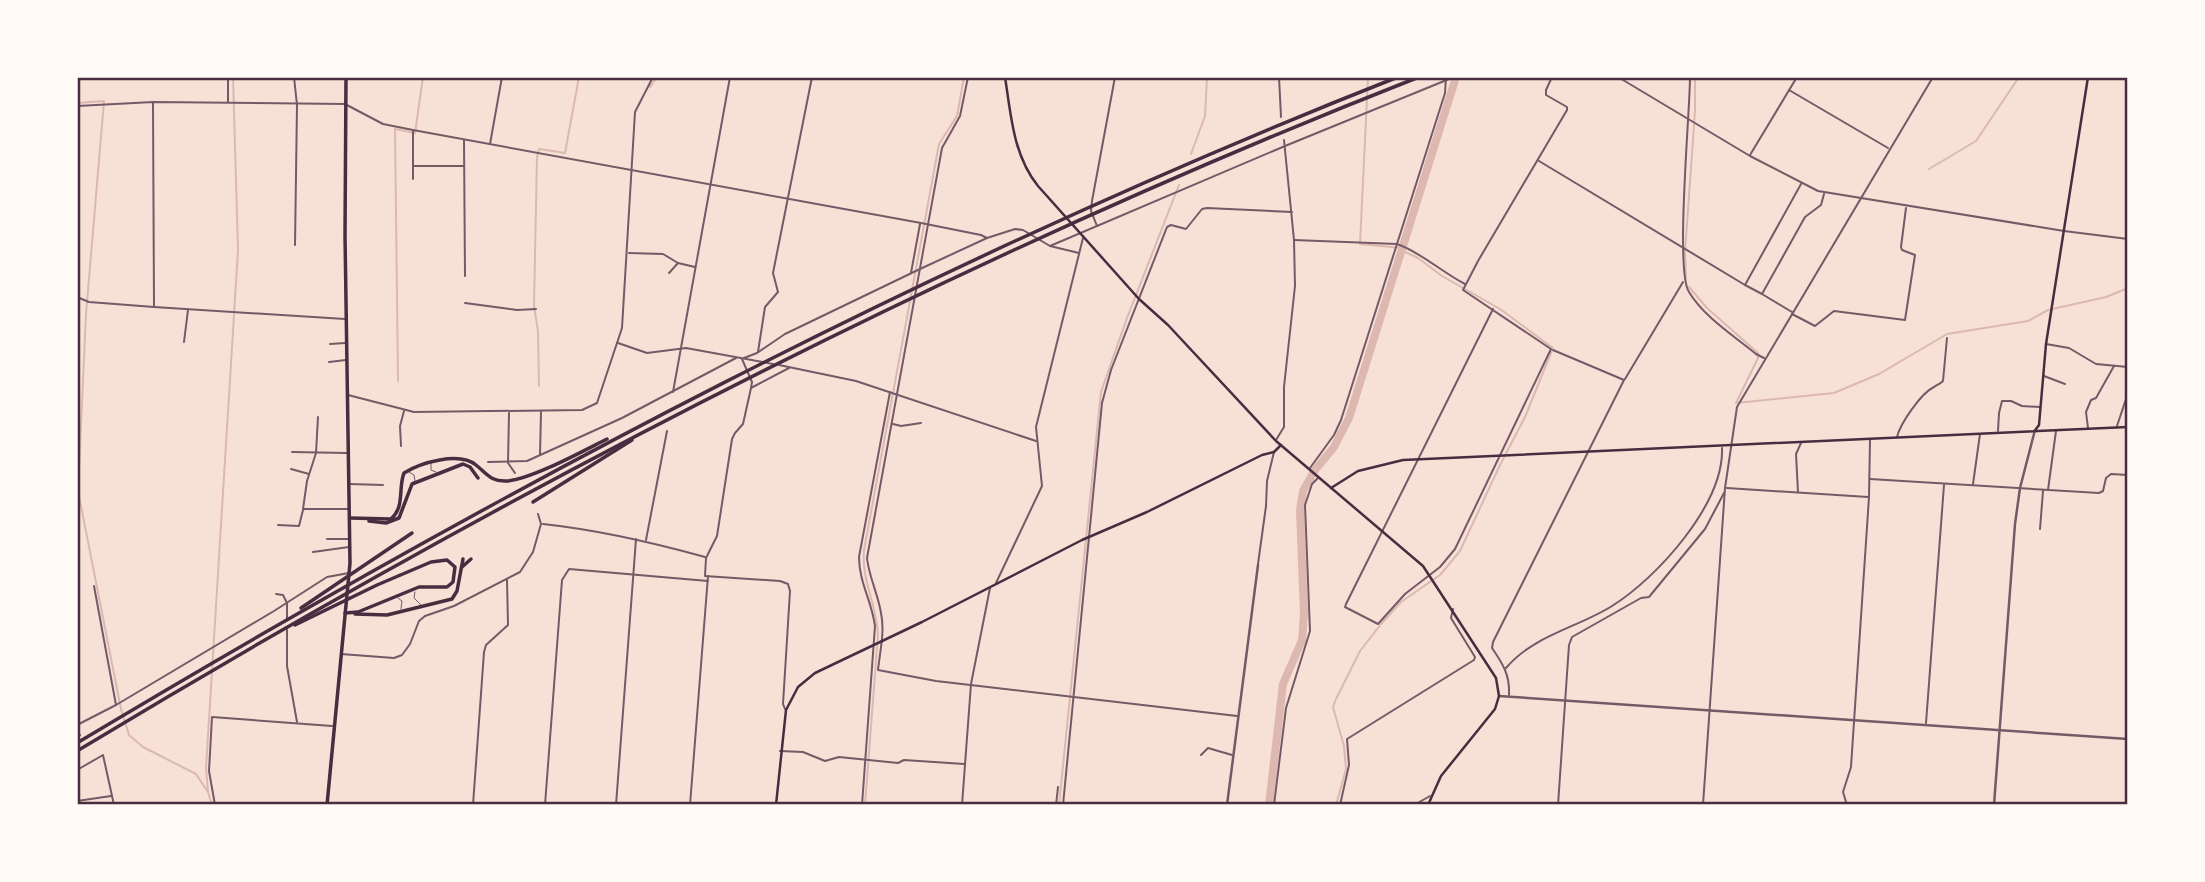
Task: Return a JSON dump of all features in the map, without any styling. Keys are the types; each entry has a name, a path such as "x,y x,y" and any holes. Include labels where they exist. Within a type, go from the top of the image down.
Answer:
{"main road":[{"path":"327,805 340,654 352,573 346,342 346,77"},
{"path":"1004,77 1018,153 1038,186 1139,299 1168,326 1276,441 1411,554 1430,575 1496,678 1499,696 1495,709 1441,776 1428,805"},
{"path":"77,743 354,580 644,422 740,373 929,281 1101,202 1398,77"},
{"path":"77,751 354,589 743,380 999,256 1419,77"},
{"path":"2035,430 2039,425 2046,344 2088,77"},
{"path":"350,519 387,520 395,516 399,508 402,480 407,471 429,461 469,461 493,480 513,480 644,422"},
{"path":"533,502 660,423"},
{"path":"1331,488 1341,479 1358,471 1417,459 2128,427"},
{"path":"776,805 786,710 794,692 807,679 1082,540 1262,455 1274,452 1281,445"},
{"path":"350,519 386,523 395,521 401,514 408,492 415,482 463,464 472,469 478,478"},
{"path":"471,480 472,469"},
{"path":"276,625 412,533"},
{"path":"276,634 431,562 442,559 454,564 456,571 453,582 447,587 419,587 358,612 345,613"},
{"path":"345,613 382,616 452,599 457,591 463,559"},
{"path":"461,568 471,559"}],"street":[{"path":"228,77 228,103"},
{"path":"294,77 297,105 295,245"},
{"path":"490,145 502,77"},
{"path":"347,395 414,412 582,410 597,403 618,343 624,316 635,112 653,77"},
{"path":"673,392 730,77"},
{"path":"757,353 765,307 778,292 774,274 812,77"},
{"path":"878,670 882,614 867,558 943,148 960,116 968,77"},
{"path":"1098,226 1091,211 1091,201 1115,77"},
{"path":"1279,77 1281,117"},
{"path":"1552,77 1546,95 1567,107 1567,110 1464,290 1552,349 1624,380"},
{"path":"1618,77 1750,156 1801,184 1825,193 2128,239"},
{"path":"1690,77 1684,281 1689,293 1706,312 1756,354 1765,358"},
{"path":"1750,156 1797,77"},
{"path":"1703,805 1725,490 1737,407 1933,77"},
{"path":"1050,246 1082,235 1446,78 1452,78"},
{"path":"1310,469 1334,435 1341,420 1445,93 1446,78"},
{"path":"1789,90 1889,149"},
{"path":"153,102 155,307"},
{"path":"77,106 153,102 345,104 383,124 981,234 987,238"},
{"path":"413,130 413,179"},
{"path":"464,140 465,276"},
{"path":"1276,441 1284,427 1284,387 1294,286 1294,240 1284,140"},
{"path":"1537,160 1815,326 1834,311 1905,320 1915,255 1901,247 1907,207"},
{"path":"413,166 464,166"},
{"path":"1745,285 1801,184"},
{"path":"1762,294 1805,217 1821,205 1825,193"},
{"path":"1063,805 1105,385 1167,227 1171,225 1186,229 1202,209 1207,208 1292,212"},
{"path":"911,273 920,223"},
{"path":"742,359 757,353 785,334 911,273 987,238 1015,229 1023,230 1050,246 1079,253"},
{"path":"995,584 1042,486 1036,441 1037,417 1082,235"},
{"path":"1294,240 1398,244 1466,285"},
{"path":"628,253 663,254 678,263 696,267"},
{"path":"669,272 678,263"},
{"path":"1509,696 1510,682 1506,669 1492,648 1493,642 1624,380 1684,281"},
{"path":"77,297 89,302 346,319"},
{"path":"465,303 517,310 536,309"},
{"path":"184,342 188,309"},
{"path":"1493,309 1345,607 1378,624 1405,594 1447,561 1552,349"},
{"path":"1896,438 1900,425 1929,391 1943,381 1947,338"},
{"path":"330,344 346,342"},
{"path":"618,343 647,353 657,354 681,348 841,376 1036,441"},
{"path":"2046,344 2069,348 2096,364 2128,367"},
{"path":"488,462 527,461 601,428 736,358"},
{"path":"742,359 752,382 751,388 743,424 733,439 717,536 706,558 705,576 780,581 788,584 790,591 783,704 786,710"},
{"path":"329,362 347,360"},
{"path":"2088,428 2086,412 2091,400 2096,398 2115,365"},
{"path":"751,388 789,367"},
{"path":"2043,376 2065,384"},
{"path":"862,805 875,643 872,605 860,578 859,557 890,392"},
{"path":"2116,427 2126,399 2128,400"},
{"path":"1998,432 2003,401 2040,407"},
{"path":"401,446 400,426 404,410"},
{"path":"509,411 509,463 515,473"},
{"path":"540,455 541,411"},
{"path":"278,525 299,526 316,453 317,416"},
{"path":"892,424 921,423"},
{"path":"2048,490 2056,429"},
{"path":"1994,805 2015,524 2020,488 2035,430"},
{"path":"646,541 667,431"},
{"path":"1973,485 1980,433"},
{"path":"1847,805 1843,792 1851,767 1869,497 1870,440"},
{"path":"1798,492 1796,454 1801,442"},
{"path":"1506,669 1530,646 1614,605 1661,564 1695,525 1717,479 1723,446"},
{"path":"292,452 348,453"},
{"path":"1227,805 1267,481 1274,452"},
{"path":"291,469 309,474"},
{"path":"1869,479 2099,493 2103,491 2106,478 2111,474 2128,475"},
{"path":"1274,805 1286,708 1309,638 1305,505 1312,484 1319,477"},
{"path":"348,484 383,485"},
{"path":"1926,726 1944,484"},
{"path":"1725,490 1869,497"},
{"path":"1558,805 1569,645 1572,637 1641,598 1649,597 1705,530 1725,490"},
{"path":"2040,529 2043,490"},
{"path":"303,509 349,509"},
{"path":"340,654 394,658 402,655 410,644 419,621 425,616 454,606 526,567 541,524 538,514"},
{"path":"541,524 582,528 646,541 706,558"},
{"path":"327,539 350,539"},
{"path":"616,805 636,539"},
{"path":"313,552 350,547"},
{"path":"545,805 562,580 569,569 708,580"},
{"path":"77,725 116,705 327,577 352,573"},
{"path":"690,805 708,576"},
{"path":"473,805 484,652 486,645 508,625 508,579"},
{"path":"93,586 116,705"},
{"path":"962,805 971,684 990,587"},
{"path":"276,594 284,595 287,603 287,666 297,723"},
{"path":"1340,805 1349,765 1348,739 1474,660 1475,657 1451,618 1453,609"},
{"path":"872,669 936,681 1238,716"},
{"path":"1499,696 2128,739"},
{"path":"215,805 209,771 212,717 334,726"},
{"path":"77,731 80,735"},
{"path":"1201,755 1208,748 1233,755"},
{"path":"780,751 803,752 825,761 839,757 898,763 904,760 965,764"},
{"path":"77,771 103,755 114,805"},
{"path":"1056,805 1058,787"},
{"path":"77,801 112,796"},
{"path":"1413,805 1430,796"}],"lane":[{"path":"437,460 431,463 430,467 433,472 438,473"},
{"path":"407,471 414,475 415,482"},
{"path":"419,587 414,598 423,607"},
{"path":"392,597 401,601 402,607 397,613"}],"waterway":[{"path":"212,805 206,768 238,250 233,77"},
{"path":"398,381 395,129 415,133 423,77"},
{"path":"539,386 538,331 534,306 537,157 539,149 565,153 579,77"},
{"path":"650,87 657,77"},
{"path":"865,805 878,635 865,572 864,550 939,144 957,116 964,77"},
{"path":"1191,154 1205,116 1207,77"},
{"path":"1368,77 1360,244 1402,248"},
{"path":"1269,805 1283,684 1302,640 1304,614 1300,510 1303,491 1315,470 1334,447 1349,418 1456,77"},
{"path":"1686,279 1685,252 1695,77"},
{"path":"1929,169 1976,141 2019,77"},
{"path":"77,103 104,101 86,314 78,491 121,709 129,735 143,747 196,774 208,792"},
{"path":"1059,805 1101,392 1179,185"},
{"path":"1336,805 1346,769 1344,746 1333,707 1336,699 1360,651 1381,624 1401,602 1440,575 1460,551 1525,417 1553,348 1500,309 1401,250"},
{"path":"1689,287 1707,308 1758,353 1736,403 1834,393 1879,374 1947,334 2028,321 2048,310 2106,297 2128,288"}]}
